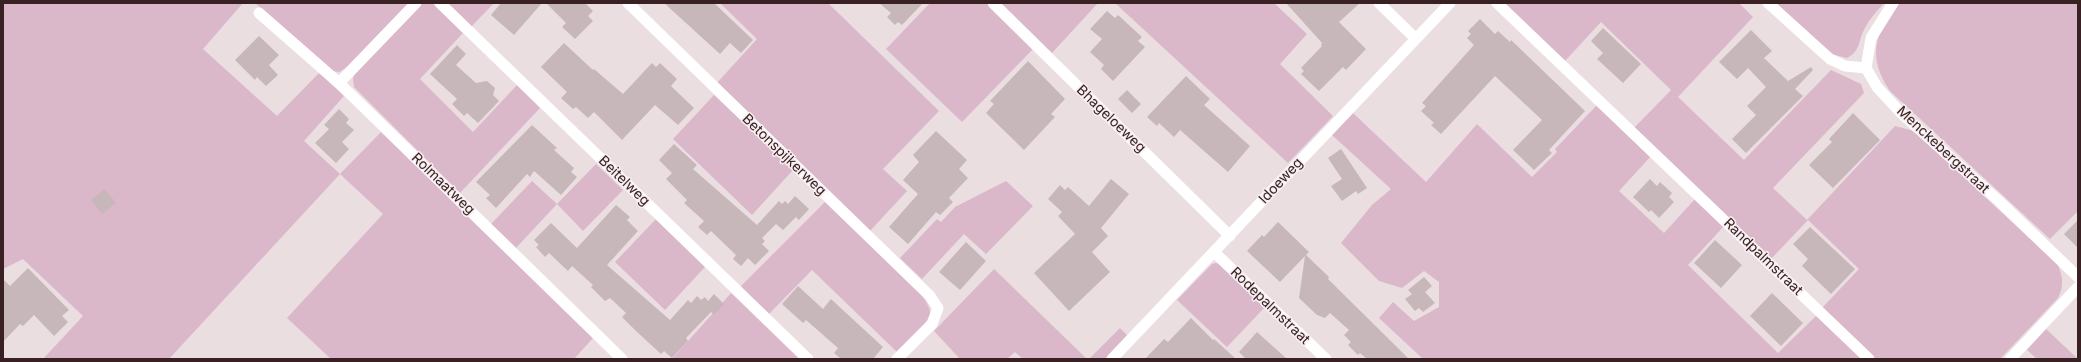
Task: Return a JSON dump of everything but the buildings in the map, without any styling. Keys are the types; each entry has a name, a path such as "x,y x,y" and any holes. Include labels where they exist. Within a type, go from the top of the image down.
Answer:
{"street":[{"path":"339,83 416,3"},
{"name":"Beitelweg","path":"440,3 808,359"},
{"name":"Betonspijkerweg","path":"628,3 930,296 938,308 932,324 898,359"},
{"name":"Bhageloeweg","path":"993,3 1230,236"},
{"path":"1379,3 1415,38"},
{"name":"Idoeweg","path":"1112,359 1230,236 1415,38 1450,3"},
{"name":"Randpalmstraat","path":"1497,3 1869,359"},
{"path":"1768,3 1830,59 1845,66 1866,68 1870,38 1892,3"},
{"name":"Rolmaatweg","path":"259,13 339,83 622,359"},
{"name":"Menckebergstraat","path":"1866,68 1877,87 1902,114 2021,221 2078,277"},
{"name":"Rodepalmstraat","path":"1214,252 1326,359"},
{"path":"2010,359 2078,287"}],"shaded area":[{"path":"3,3 243,3 203,49 277,116 319,73 344,96 304,141 340,174 169,359 43,359 83,316 23,259 3,269"},
{"path":"255,3 409,3 347,67 339,72 333,71"},
{"path":"421,3 433,4 463,33 420,79 473,132 517,85 540,108 460,193 354,87 353,79 355,72"},
{"path":"447,3 494,3 471,27"},
{"path":"720,3 828,3 939,111 883,169 907,191 870,231 716,84 757,39"},
{"path":"930,3 987,3 1034,48 962,122 886,49"},
{"path":"1001,3 1098,3 1052,53"},
{"path":"1115,3 1274,3 1307,34 1280,64 1333,116 1288,163"},
{"path":"1500,3 1739,3 1753,17 1678,97 1744,160 1831,70 1861,84 1864,93 1773,188 1807,220 1895,126 1914,131 2058,265 2062,282 2058,298 2000,359 1874,359 1822,308 1859,269 1808,220 1771,259 1634,128 1671,90 1601,22 1565,61"},
{"path":"1775,3 1884,3 1867,24 1854,53 1847,58 1831,54"},
{"path":"1900,3 2078,3 2078,211 2050,239 1890,91 1878,67 1876,56 1877,46 1879,35 1884,25"},
{"path":"714,95 793,170 752,215 673,139"},
{"path":"1598,104 1652,155 1619,191 1664,233 1696,198 1725,225 1688,265 1778,353 1817,315 1863,359 1423,359 1379,318 1393,302 1414,321 1439,307 1439,282 1424,271 1402,288 1379,281 1341,243 1372,205 1391,189 1332,135 1353,113 1426,182 1477,124 1532,177 1557,152 1555,149"},
{"path":"381,132 593,338 574,359 331,359 287,318 383,214 340,174"},
{"path":"596,164 623,190 583,231 557,204"},
{"path":"532,181 557,204 516,248 491,224"},
{"path":"1006,181 1033,206 986,254 964,234 922,279 900,258 937,219 941,222 955,207"},
{"path":"825,202 923,296 928,306 930,313 926,322 897,352 812,270 768,315 740,287"},
{"path":"656,219 705,267 665,310 615,262"},
{"path":"1212,264 1222,264 1265,307 1227,347 1177,300"},
{"path":"994,269 1087,359 1023,359 1015,352 1007,359 960,359 934,331"},
{"path":"731,293 799,359 672,359"},
{"path":"1120,328 1128,336 1105,359 1089,359"},
{"path":"2046,329 2078,359 2037,359 2027,350"}]}
